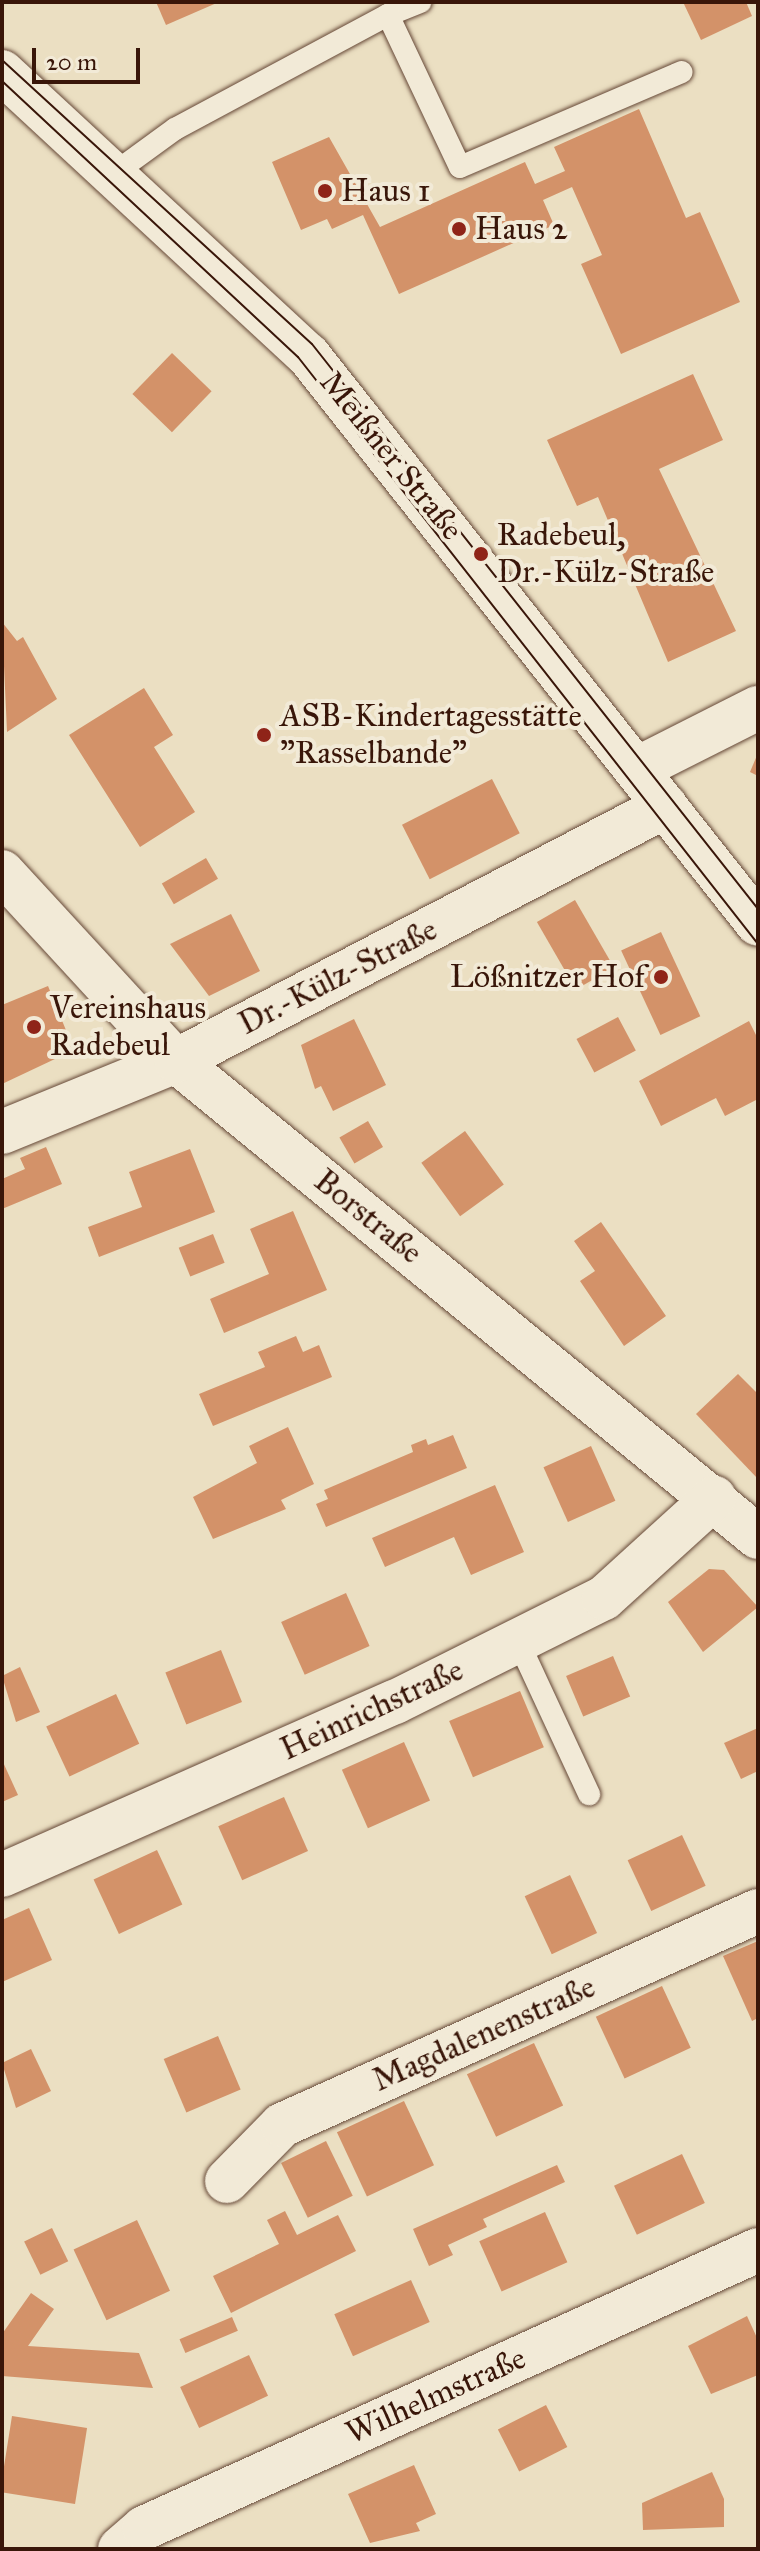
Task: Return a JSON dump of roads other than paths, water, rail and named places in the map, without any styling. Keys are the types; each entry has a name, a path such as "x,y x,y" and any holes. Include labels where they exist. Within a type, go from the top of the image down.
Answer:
{"street":[{"name":"Meißner Straße","path":"2,72 116,172 327,375 758,924"},
{"path":"637,769 758,708"},
{"name":"Dr.-Külz-Straße","path":"2,1132 176,1061 666,806"},
{"name":"Borstraße","path":"2,872 176,1061 758,1537"},
{"name":"Heinrichstraße","path":"2,1875 518,1641 604,1598 714,1498"},
{"name":"Magdalenenstraße","path":"227,2181 282,2125 758,1911"},
{"name":"Wilhelmstraße","path":"120,2549 144,2528 758,2250"}],"lane":[{"path":"116,172 175,129 388,15 420,2"},
{"path":"388,15 460,167 682,72"},
{"path":"518,1641 589,1794"}],"tram line":[{"path":"2,60 312,344 758,909"},
{"path":"2,81 298,357 758,944"}],"place":[{"name":"Haus 1","path":"325,191"},
{"name":"Haus 2","path":"459,229"},
{"name":"Radebeul, Dr.-Külz-Straße","path":"481,554"},
{"name":"ASB-Kindertagesstätte \"Rasselbande\"","path":"264,735"},
{"name":"Lößnitzer Hof","path":"661,977"},
{"name":"Vereinshaus Radebeul","path":"34,1027"}]}
